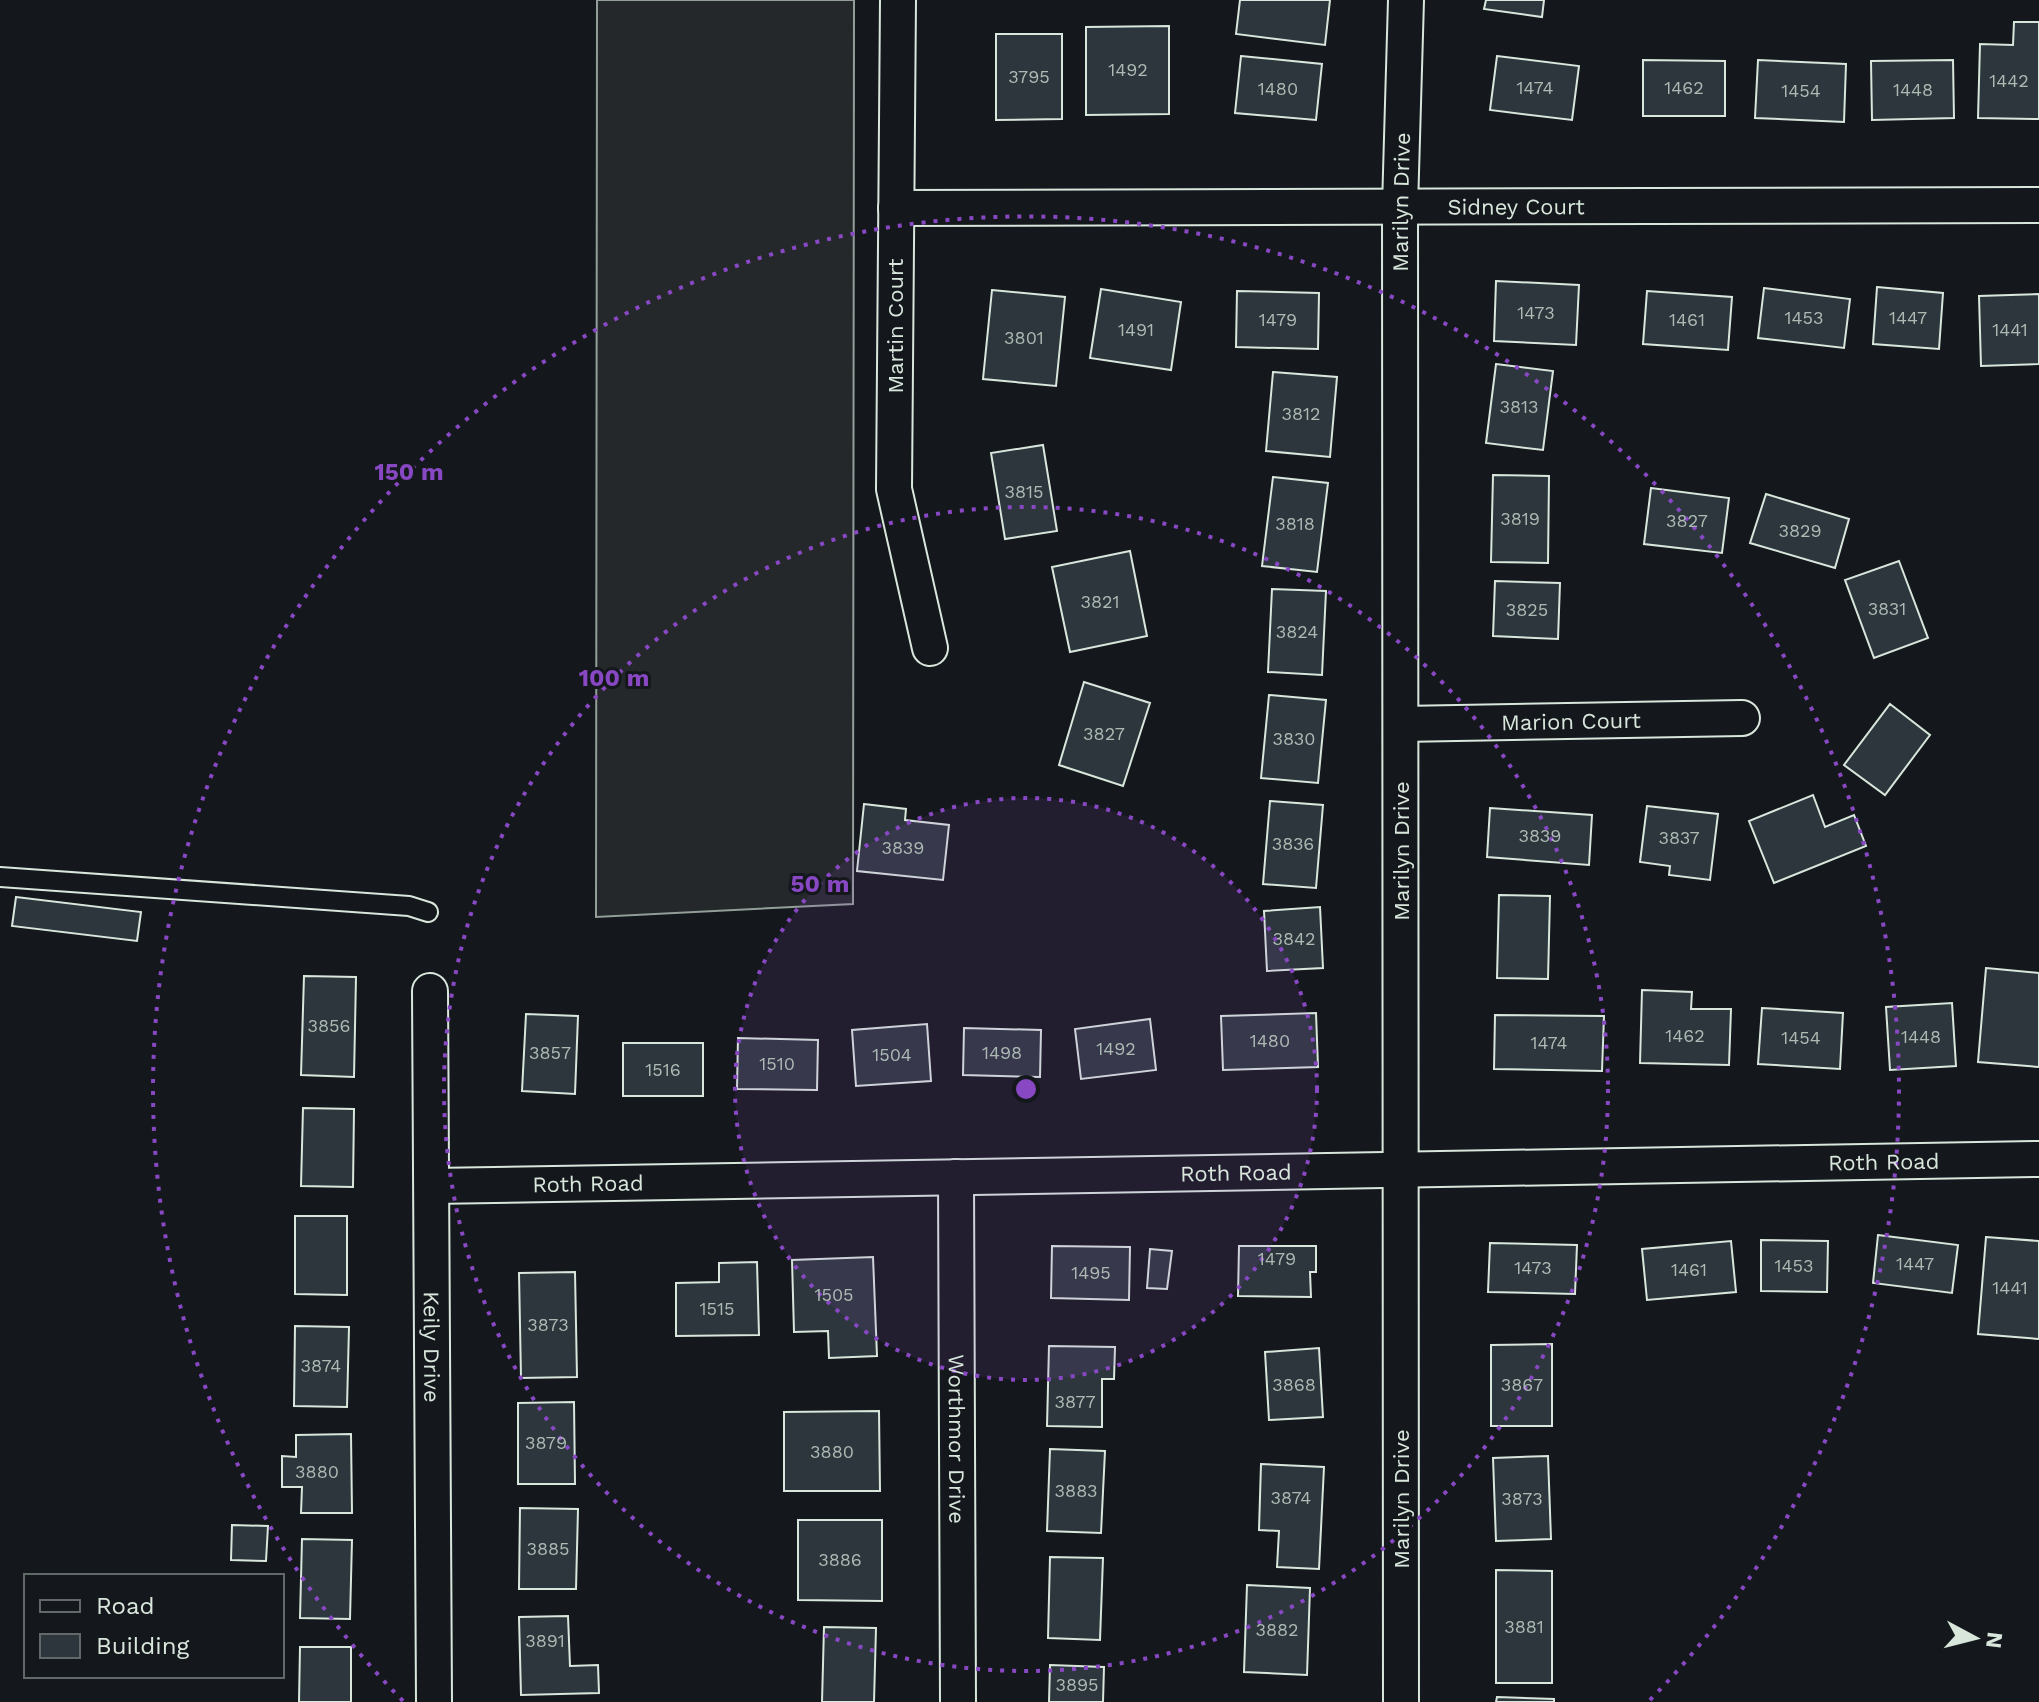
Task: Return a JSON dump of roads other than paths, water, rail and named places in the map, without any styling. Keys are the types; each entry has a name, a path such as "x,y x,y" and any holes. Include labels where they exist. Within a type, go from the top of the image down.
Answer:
{"street":[{"name":"Martin Court","path":"898,0 894,489 930,648"},
{"name":"Marilyn Drive","path":"1401,1702 1400,207 1406,0"},
{"name":"Sidney Court","path":"896,208 2039,205"},
{"name":"Marion Court","path":"1401,724 1742,718"},
{"name":"Keily Drive","path":"430,991 434,1702"},
{"name":"Roth Road","path":"432,1186 2039,1159"},
{"name":"Worthmor Drive","path":"956,1177 958,1702"}],"lane":[{"path":"0,877 409,906 428,912"}]}
